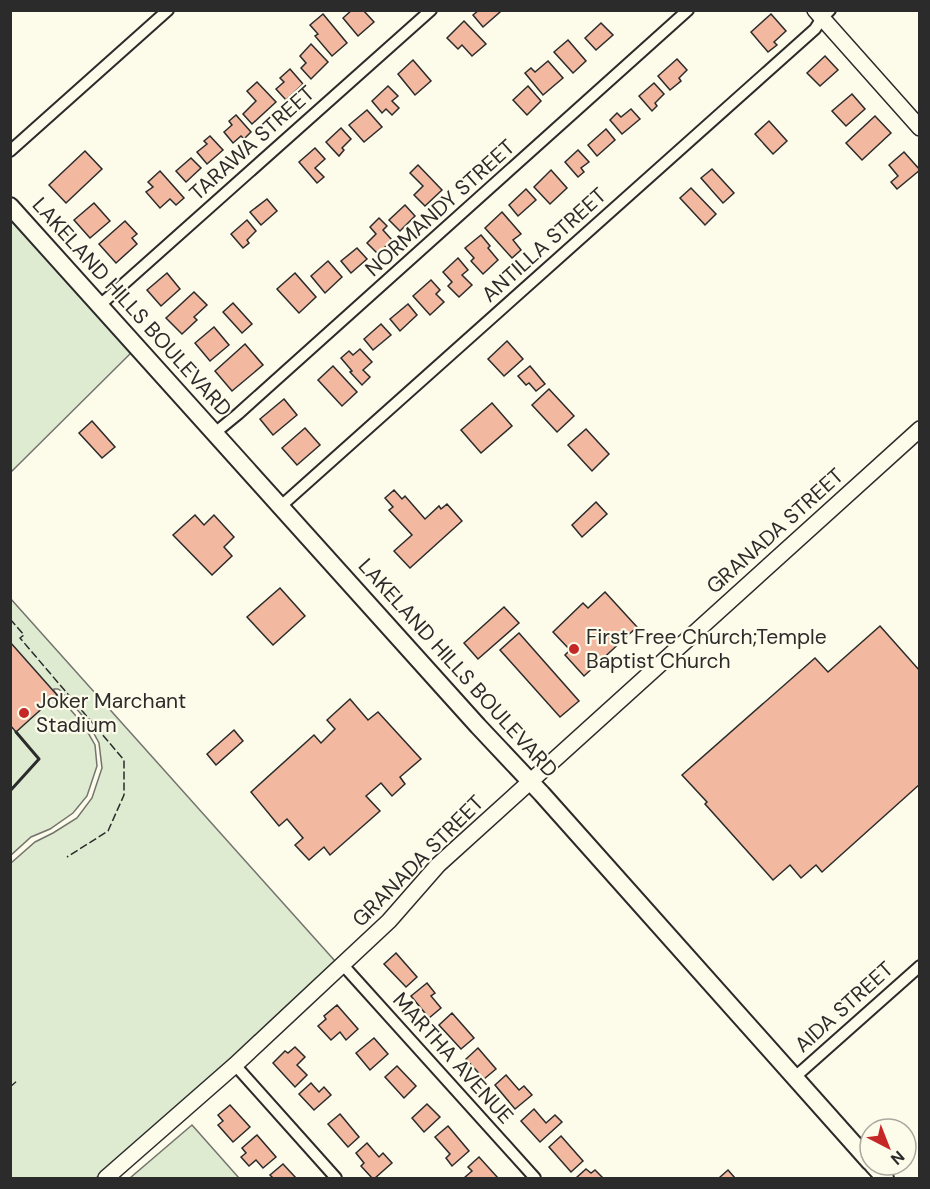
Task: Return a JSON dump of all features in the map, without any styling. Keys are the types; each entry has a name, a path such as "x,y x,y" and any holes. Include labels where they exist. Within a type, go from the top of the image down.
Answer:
{"main road":[{"name":"LAKELAND HILLS BOULEVARD","path":"10,206 530,781 858,1149"}],"street":[{"path":"10,151 168,10"},
{"name":"TARAWA STREET","path":"100,305 431,10"},
{"name":"NORMANDY STREET","path":"216,432 688,10"},
{"path":"822,13 920,128"},
{"name":"ANTILLA STREET","path":"281,506 815,29 822,13"},
{"name":"GRANADA STREET","path":"106,1179 235,1065 389,921 438,865 920,429"},
{"name":"MARTHA AVENUE","path":"342,964 535,1179"},
{"name":"AIDA STREET","path":"795,1077 920,966"},
{"path":"235,1065 336,1179"}],"green space":[{"path":"10,215 133,351 11,472 10,472"},
{"path":"10,598 335,961 231,1059 96,1178 11,1178 11,863 35,842 77,818 92,798 102,768 99,743 87,721 61,691 54,689 83,724 95,745 97,766 87,796 73,813 50,829 31,837 11,855"},
{"path":"192,1125 239,1178 130,1178"}],"building":[{"path":"352,10 363,10 374,22 358,36 343,18"},
{"path":"479,10 499,10 500,12 483,27 473,15"},
{"path":"323,14 347,43 332,56 315,36 318,34 310,25"},
{"path":"771,14 786,31 774,42 777,45 768,52 751,32"},
{"path":"464,21 486,44 472,56 462,45 458,49 447,38"},
{"path":"601,23 613,35 596,50 585,38"},
{"path":"568,40 586,61 573,73 554,52"},
{"path":"311,44 328,62 311,79 301,68 306,63 300,56"},
{"path":"825,56 838,70 820,86 807,73"},
{"path":"677,59 687,70 679,78 681,81 670,90 658,76"},
{"path":"413,60 431,81 415,95 398,74"},
{"path":"548,61 563,78 543,95 525,73 531,68 535,72"},
{"path":"290,69 303,84 286,100 276,89 284,82 280,78"},
{"path":"257,82 276,102 252,124 243,114 256,101 247,91"},
{"path":"654,83 664,94 655,103 657,106 652,111 639,96"},
{"path":"388,86 398,96 392,101 399,108 392,115 386,109 382,113 372,101"},
{"path":"528,86 541,101 527,115 513,100"},
{"path":"852,94 865,109 846,126 832,111"},
{"path":"631,109 640,119 622,134 610,120 617,113 621,117"},
{"path":"367,110 382,127 364,142 349,125"},
{"path":"236,115 251,132 244,139 241,136 233,143 224,132 232,125 229,121"},
{"path":"875,116 891,133 862,160 846,143"},
{"path":"769,121 787,141 773,154 755,134"},
{"path":"341,128 351,139 342,148 344,150 339,156 326,142"},
{"path":"606,129 615,140 597,156 588,145"},
{"path":"210,136 223,150 207,164 197,152 207,144 204,141"},
{"path":"315,148 325,159 315,168 324,177 317,183 299,162"},
{"path":"578,150 589,162 581,168 584,172 578,177 565,162"},
{"path":"85,151 102,169 66,203 49,185"},
{"path":"904,152 920,170 897,189 891,182 898,176 889,165"},
{"path":"191,158 201,168 186,182 176,171"},
{"path":"418,165 442,190 425,206 414,195 423,186 410,173"},
{"path":"712,169 734,193 723,203 701,178"},
{"path":"551,170 567,188 550,204 534,187"},
{"path":"160,171 184,198 176,205 170,199 160,208 146,192 153,187 148,182"},
{"path":"691,188 716,214 705,225 680,198"},
{"path":"526,189 536,200 518,216 509,205"},
{"path":"267,199 277,211 261,225 250,212"},
{"path":"94,203 110,221 90,238 74,220"},
{"path":"405,205 415,216 400,231 389,220"},
{"path":"502,212 521,234 513,240 521,250 512,258 485,228"},
{"path":"379,218 387,226 383,230 392,240 378,254 367,243 376,234 370,227"},
{"path":"247,220 256,231 243,248 231,234"},
{"path":"125,221 137,234 132,238 137,244 116,263 99,244"},
{"path":"481,235 498,260 483,274 471,261 474,258 465,248"},
{"path":"357,248 367,259 351,273 341,261"},
{"path":"458,258 468,270 462,275 472,285 459,297 448,286 452,282 443,272"},
{"path":"328,261 342,277 325,293 311,276"},
{"path":"167,273 180,289 161,306 147,290"},
{"path":"295,273 316,297 299,313 277,289"},
{"path":"431,280 440,290 436,294 444,302 430,315 413,296"},
{"path":"194,292 207,305 194,317 197,320 182,334 166,318"},
{"path":"233,303 252,324 242,333 223,312"},
{"path":"408,304 417,315 400,331 390,319"},
{"path":"381,324 391,335 373,350 364,339"},
{"path":"214,327 229,345 210,361 195,343"},
{"path":"507,341 523,359 504,376 488,359"},
{"path":"245,344 263,365 232,391 215,371"},
{"path":"360,349 372,362 363,370 370,377 362,385 341,358 349,351 353,355"},
{"path":"333,366 357,392 342,406 318,380"},
{"path":"530,366 545,384 536,391 518,376"},
{"path":"549,389 574,416 557,432 532,405"},
{"path":"284,399 297,415 273,435 260,419"},
{"path":"492,403 512,426 481,453 461,430"},
{"path":"92,421 115,447 102,458 79,433"},
{"path":"305,428 320,445 297,465 282,448"},
{"path":"586,429 609,454 592,471 568,445"},
{"path":"394,490 402,499 405,496 425,519 439,506 441,509 447,504 462,521 410,568 394,551 412,535 389,510 393,507 385,498"},
{"path":"596,502 607,514 582,537 572,525"},
{"path":"195,515 204,525 214,515 234,537 224,547 232,556 212,575 173,535"},
{"path":"280,588 305,616 273,645 247,617"},
{"path":"605,592 637,627 584,676 565,655 570,650 553,632 583,603 588,608"},
{"path":"504,607 519,623 478,659 464,643"},
{"path":"880,626 920,671 920,784 822,872 816,865 801,878 790,865 773,880 682,775 815,658 828,672"},
{"path":"519,633 579,701 560,717 500,650"},
{"name":"Joker Marchant Stadium","path":"10,642 57,695 16,732 10,725"},
{"path":"350,699 368,720 378,712 421,759 400,777 405,784 392,796 381,783 366,796 380,811 330,855 324,847 309,860 295,845 303,838 287,819 279,826 251,792 314,735 321,743 335,729 327,720"},
{"path":"234,730 243,741 216,765 207,754"},
{"path":"396,953 417,977 406,987 384,964"},
{"path":"427,983 435,993 431,996 441,1008 429,1018 411,996"},
{"path":"337,1005 358,1029 346,1040 340,1032 331,1040 318,1026 326,1019 324,1016"},
{"path":"452,1013 474,1038 461,1049 439,1025"},
{"path":"374,1038 388,1054 370,1070 356,1053"},
{"path":"295,1047 305,1057 297,1065 307,1075 295,1087 273,1063 285,1051 288,1053"},
{"path":"478,1048 496,1069 484,1079 466,1059"},
{"path":"397,1066 416,1086 404,1098 385,1077"},
{"path":"506,1075 519,1090 524,1086 532,1095 515,1109 495,1085"},
{"path":"311,1083 319,1092 324,1087 331,1095 314,1110 299,1094"},
{"path":"427,1104 440,1117 424,1132 412,1118"},
{"path":"230,1105 250,1127 233,1142 218,1125 223,1121 218,1115"},
{"path":"534,1109 546,1123 555,1115 562,1122 540,1142 521,1121"},
{"path":"340,1114 359,1137 348,1147 328,1124"},
{"path":"448,1126 469,1151 452,1166 446,1158 450,1154 435,1137"},
{"path":"257,1135 276,1157 263,1168 256,1160 249,1166 241,1157 246,1153 242,1148"},
{"path":"561,1136 583,1161 571,1172 549,1147"},
{"path":"367,1143 379,1157 383,1153 392,1163 375,1178 372,1178 361,1166 364,1163 356,1153"},
{"path":"479,1157 498,1178 464,1178 472,1171 468,1167"},
{"path":"283,1164 296,1178 273,1178 270,1175"},
{"path":"586,1169 591,1173 595,1170 603,1178 576,1178"},
{"path":"728,1170 735,1178 719,1178"}],"fence":[{"path":"10,619 24,635 20,638 124,760 124,795 108,831 67,857"},
{"path":"10,1087 18,1080"}],"wall":[{"path":"10,791 39,759 16,732"}],"place":[{"name":"First Free Church;Temple Baptist Church","path":"574,649"},
{"name":"Joker Marchant Stadium","path":"24,713"}]}
